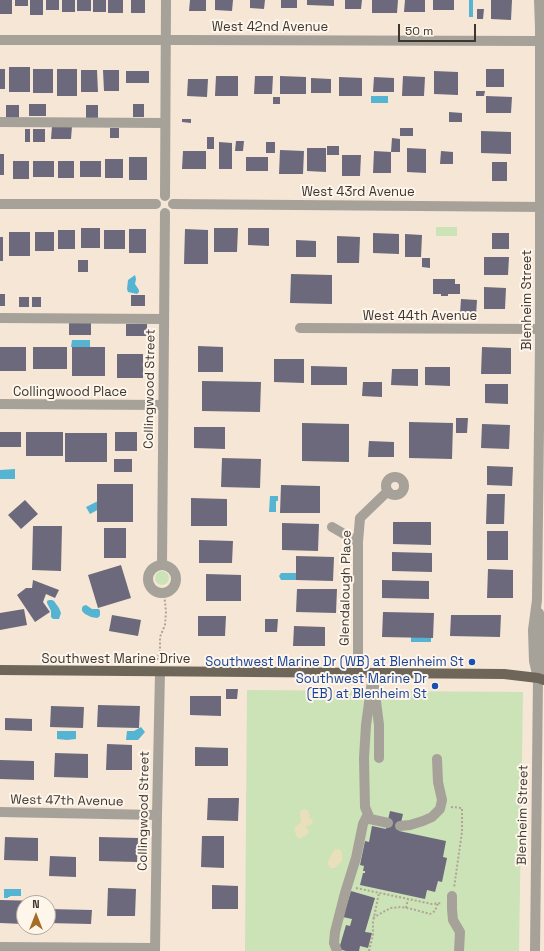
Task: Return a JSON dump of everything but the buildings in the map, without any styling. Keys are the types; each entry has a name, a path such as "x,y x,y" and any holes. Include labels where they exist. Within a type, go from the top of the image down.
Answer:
{"main road":[{"name":"Southwest Marine Drive","path":"0,670 504,674 541,679"}],"street":[{"path":"165,196 166,0"},
{"name":"Blenheim Street","path":"534,951 542,662 541,626 537,600 542,207 539,0"},
{"name":"West 42nd Avenue","path":"0,40 540,41"},
{"path":"0,122 165,123"},
{"path":"165,196 170,198 173,204 171,210 165,213 158,210 156,204 159,198 165,196"},
{"path":"0,204 156,204"},
{"name":"West 43rd Avenue","path":"173,204 542,207"},
{"name":"Collingwood Street","path":"162,565 165,213"},
{"path":"0,318 164,319"},
{"name":"West 44th Avenue","path":"300,328 540,329"},
{"name":"Collingwood Place","path":"0,404 163,406"},
{"name":"Glendalough Place","path":"358,674 358,542 360,518 388,491"},
{"path":"332,527 358,542"},
{"path":"162,565 171,568 176,576 175,585 169,591 164,593 151,587 148,577 153,568 162,565"},
{"name":"Collingwood Street","path":"155,950 160,672"},
{"path":"372,674 379,725 379,758"},
{"path":"372,674 366,725 365,807 370,819 388,823"},
{"path":"400,826 423,821 432,817 440,809 442,800 438,782 437,759"},
{"name":"West 47th Avenue","path":"0,812 157,815"},
{"path":"337,951 334,943 335,932 356,858 363,824 368,814"},
{"path":"452,896 453,920 460,932 459,951"},
{"path":"0,947 155,950"}],"path":[{"path":"157,660 160,650 160,636 166,626 164,593"},
{"path":"347,886 432,904 448,902 452,896 462,832 462,808 440,807"},
{"path":"369,951 373,935 373,918 379,893"},
{"path":"406,908 408,899"},
{"path":"373,918 391,908 401,907 430,914 435,911 438,903"}],"green space":[{"path":"436,227 457,227 457,236 436,236"},
{"path":"162,571 167,573 169,578 167,583 162,585 157,583 155,578 157,573"},
{"path":"247,690 523,692 519,951 245,951"}],"sand":[{"path":"304,809 307,810 310,816 309,818 312,819 313,822 311,825 306,827 309,831 307,835 299,839 294,830 295,827 301,822 300,812"},
{"path":"334,850 341,850 342,861 335,868 330,868 328,861"}],"water":[{"path":"469,0 473,0 473,17 469,17"},
{"path":"371,96 388,96 388,103 371,103"},
{"path":"135,275 135,284 139,290 137,294 128,292 127,289 128,280"},
{"path":"72,340 90,340 90,347 71,347"},
{"path":"15,469 15,479 0,479 0,470"},
{"path":"270,496 278,496 278,501 276,501 276,512 269,512"},
{"path":"102,499 105,506 90,514 86,507"},
{"path":"281,573 296,573 296,580 281,580 279,576"},
{"path":"49,600 54,601 59,608 61,613 59,619 53,619 51,617 51,611 47,603"},
{"path":"86,605 92,609 99,609 99,617 91,617 85,614 82,611 82,608"},
{"path":"411,631 431,631 431,642 411,642"},
{"path":"141,727 145,732 138,740 126,740 127,731 134,731"},
{"path":"57,731 76,731 76,739 57,739"},
{"path":"4,889 21,889 21,895 4,898"}],"place":[{"name":"Southwest Marine Dr (WB) at Blenheim St","path":"472,662"},
{"name":"Southwest Marine Dr (EB) at Blenheim St","path":"435,686"}]}
